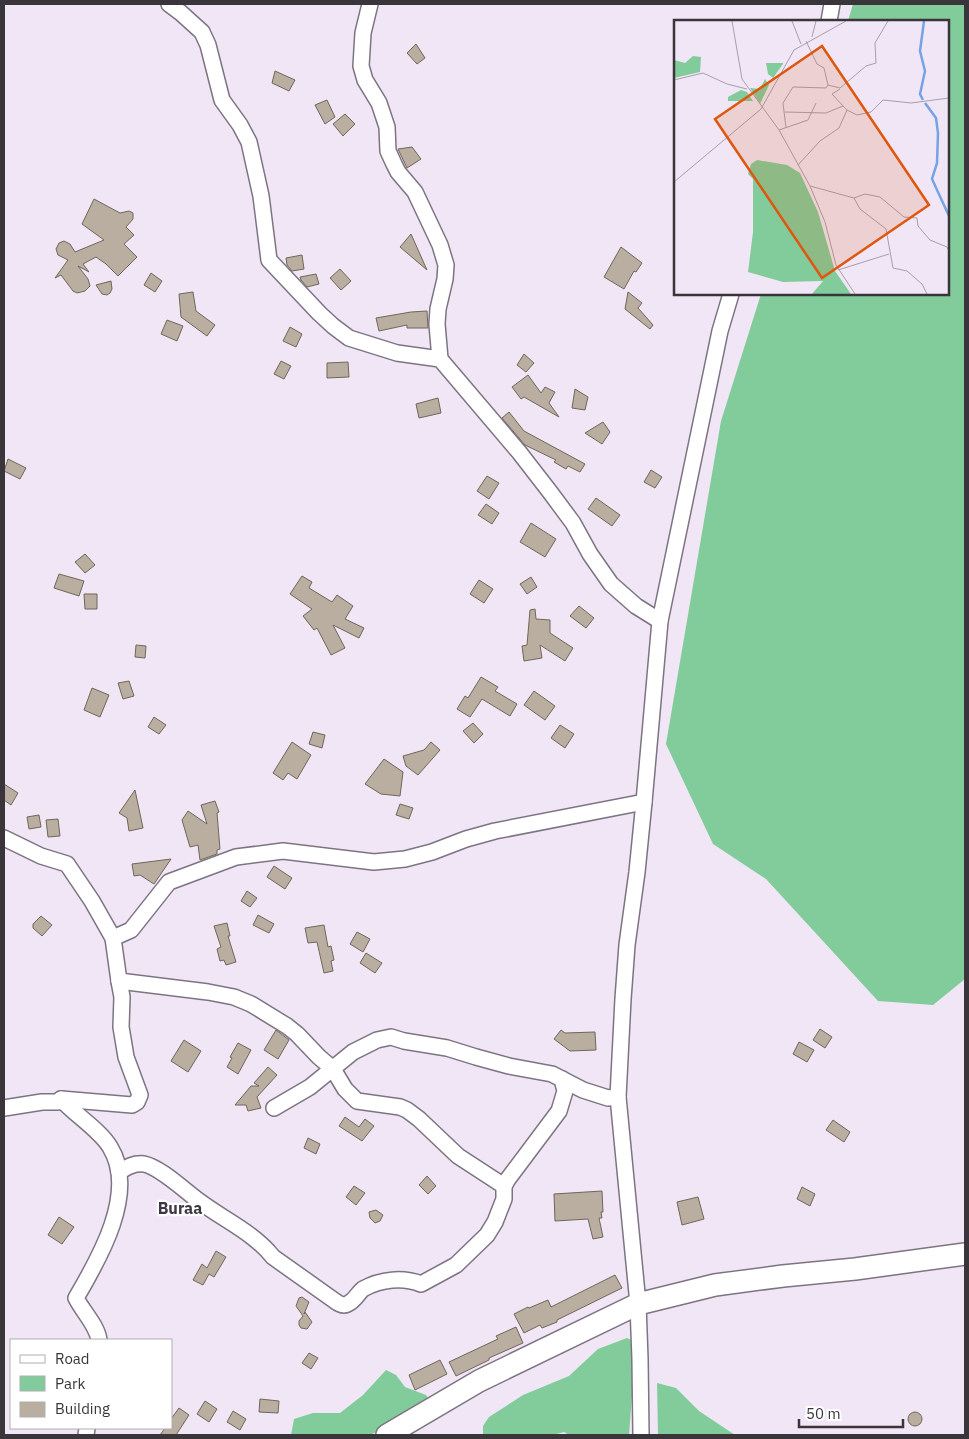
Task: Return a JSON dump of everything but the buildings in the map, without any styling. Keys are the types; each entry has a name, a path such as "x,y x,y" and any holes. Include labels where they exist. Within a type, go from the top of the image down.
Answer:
{"street":[{"path":"169,4 181,12 202,32 208,45 222,100 240,125 249,142 262,196 269,260 318,313 349,338 397,353 440,359"},
{"path":"370,4 363,34 361,66 365,80 379,103 387,127 388,151 398,172 415,192 440,246 446,265 437,324 440,359 519,452 550,492 573,523 590,554 611,584 636,606 660,621"},
{"path":"829,20 832,4"},
{"path":"641,1435 638,1304 618,1098 622,999 637,872 660,621 720,331 731,295"},
{"path":"112,938 131,930 169,882 236,857 283,851 374,862 405,859 494,831 644,802"},
{"path":"4,838 41,856 67,864 92,901 112,938 122,997 121,1027 128,1065 140,1096 137,1102 132,1105 60,1099 58,1102 42,1102 4,1108"},
{"path":"119,981 234,997 265,1012 288,1026 319,1058 333,1069 345,1089 357,1101 400,1107 407,1110 425,1124 458,1156 504,1186"},
{"path":"274,1108 310,1088 353,1052 364,1046 391,1037 447,1048 509,1066 552,1074 583,1090 608,1098 618,1098"},
{"path":"119,1172 135,1164 146,1165 164,1175 200,1202 233,1223 266,1248 273,1257 341,1305 348,1304 363,1290 378,1283 409,1279 421,1284 456,1265 481,1241 495,1222 504,1199 504,1186 516,1166 559,1111 565,1091 562,1079"},
{"path":"60,1099 110,1146 119,1172 119,1192 111,1230 105,1245 76,1298 95,1328 99,1339"},
{"path":"387,1435 479,1381 638,1304 715,1285 965,1254"}],"green space":[{"path":"853,4 965,4 965,979 933,1005 878,1001 766,879 713,844 666,744 721,421 761,295 949,295 949,20 848,20"},
{"path":"627,1338 636,1343 629,1435 569,1435 564,1432 553,1435 483,1435 483,1426 489,1417 523,1395 569,1376 598,1349"},
{"path":"386,1370 396,1375 405,1387 426,1395 433,1405 370,1435 291,1435 294,1419 313,1413 340,1413 363,1395"},
{"path":"657,1383 676,1388 699,1411 735,1435 658,1435"}],"district":[{"name":"Buraa","path":"180,1208"}]}
